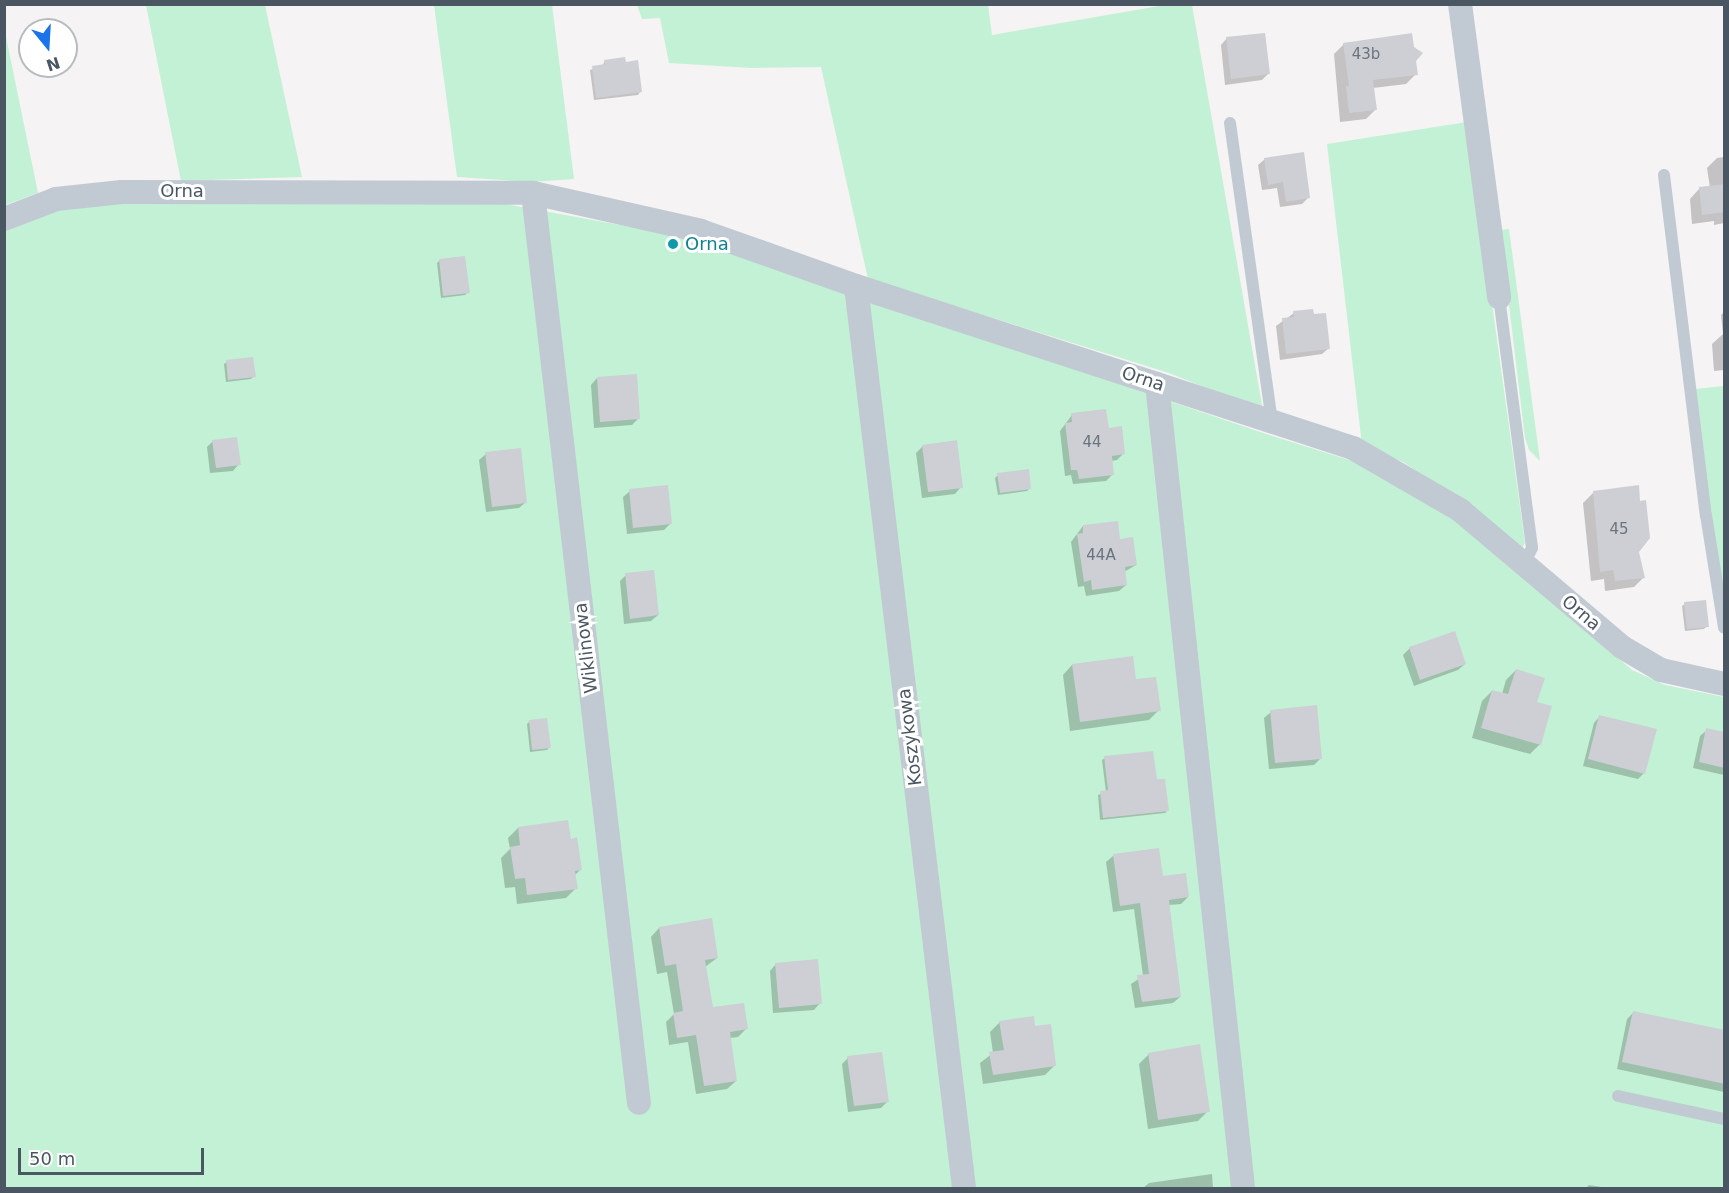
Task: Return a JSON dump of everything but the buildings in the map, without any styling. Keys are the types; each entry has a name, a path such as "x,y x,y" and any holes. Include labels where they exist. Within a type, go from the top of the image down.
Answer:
{"street":[{"path":"1460,4 1499,297"},
{"name":"Orna","path":"4,219 56,199 123,192 533,193 701,231 856,286 1272,420 1363,453 1460,510 1622,647 1661,670 1725,684"},
{"name":"Wiklinowa","path":"533,193 639,1103"},
{"name":"Koszykowa","path":"856,286 964,1188"},
{"path":"1157,384 1243,1188"}],"lane":[{"path":"1230,123 1272,420"},
{"path":"1664,175 1706,515 1725,628"},
{"path":"1499,297 1532,548 1524,564"},
{"path":"1617,1096 1725,1119"}],"green space":[{"path":"146,5 265,5 302,177 181,181"},
{"path":"434,5 552,5 574,179 531,182 457,177"},
{"path":"637,5 988,5 992,35 1165,5 1192,5 1263,411 1169,373 868,279 821,67 752,68 669,63 660,18 642,19"},
{"path":"4,27 38,193 5,205 4,205"},
{"path":"1467,122 1525,543 1521,549 1464,503 1403,462 1362,445 1327,144"},
{"path":"132,201 494,202 691,238 1260,432 1362,464 1453,516 1632,670 1665,685 1724,697 1724,1188 5,1188 4,232 68,206"},
{"path":"1509,229 1540,461 1529,450 1525,438 1500,230"},
{"path":"1724,386 1724,598 1710,515 1695,389"}],"place":[{"name":"Orna","path":"673,244"}]}
